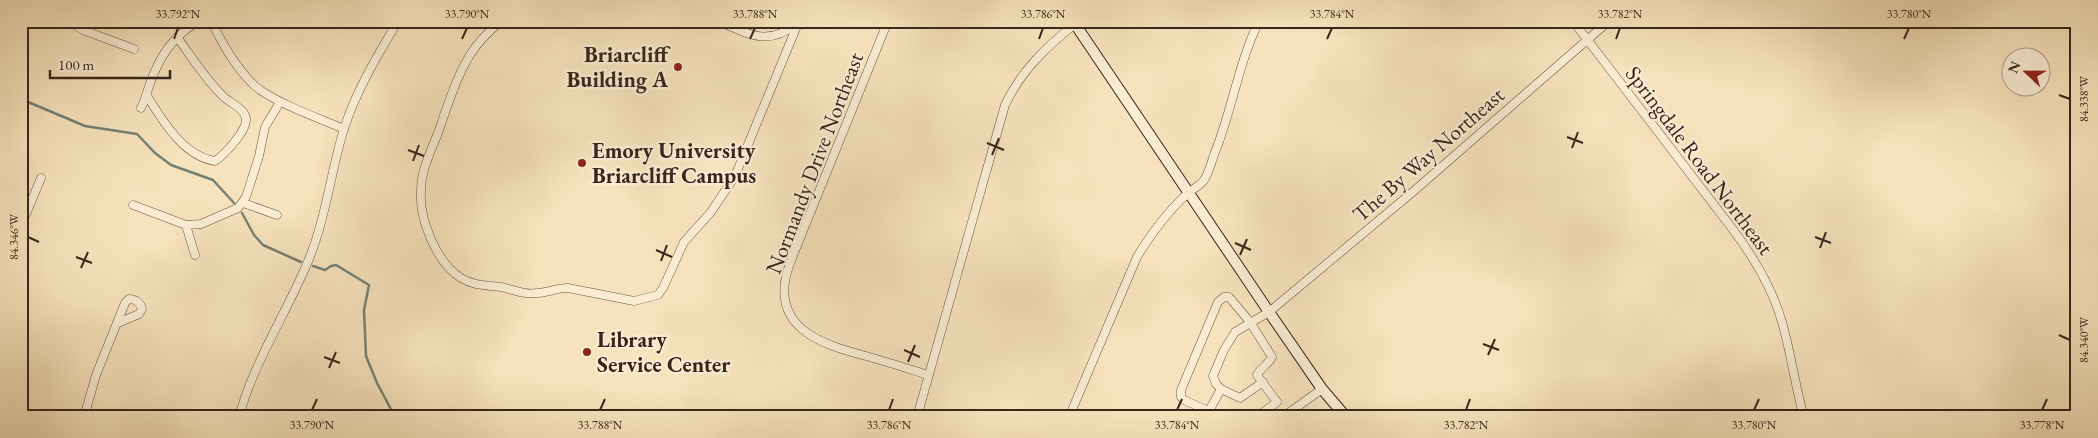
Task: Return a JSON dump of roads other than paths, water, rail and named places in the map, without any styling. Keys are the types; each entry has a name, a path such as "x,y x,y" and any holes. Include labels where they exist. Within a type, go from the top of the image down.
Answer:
{"main road":[{"path":"1074,23 1322,389 1346,417"}],"street":[{"path":"68,21 83,30 134,49"},
{"path":"141,108 155,70 177,37 199,21"},
{"path":"212,21 238,67 259,88 280,102 344,129"},
{"path":"240,417 250,386 316,241 344,129 362,84 398,21"},
{"path":"501,21 481,40 470,56 454,90 424,169 420,198 425,225 429,235 440,255 453,271 476,285 503,288 521,294 568,288 634,301 658,295 684,242 711,212 735,176 798,22"},
{"path":"718,21 752,36 762,37 779,35 798,22"},
{"name":"Normandy Drive Northeast","path":"888,21 794,253 786,274 784,292 789,310 798,324 812,338 839,349 928,375"},
{"path":"1068,417 1138,257 1162,221 1188,192 1204,180 1220,141 1249,44 1259,21"},
{"name":"Springdale Road Northeast","path":"1572,21 1731,226 1758,267 1770,290 1782,321 1804,417"},
{"name":"The By Way Northeast","path":"1221,389 1216,384 1214,376 1224,350 1235,332 1269,312 1410,194 1609,21"},
{"path":"917,417 1005,105 1026,69 1074,23"},
{"path":"147,96 161,119 173,133 191,152 205,160 215,161 223,156 241,133 246,121 244,113 223,97 177,37"},
{"path":"134,205 186,225 201,224 238,208 243,203 257,164 265,127 280,102"},
{"path":"21,226 41,178"},
{"path":"243,203 277,215"},
{"path":"186,225 195,255"},
{"path":"1222,417 1184,400 1181,397 1181,390 1218,302 1224,297 1229,297 1250,322 1272,357 1270,362 1260,369 1257,375 1277,402 1260,416"},
{"path":"84,417 96,375 118,323"},
{"path":"1209,411 1221,389 1240,398 1263,382"},
{"path":"1283,417 1322,389"}],"waterway":[{"path":"21,99 85,126 137,134 155,153 171,165 213,180 234,203"},
{"path":"242,213 254,235 263,245 301,262"},
{"path":"313,266 325,270 336,265 369,285 364,310 366,356 377,383 395,417"}],"place":[{"name":"Briarcliff Building A","path":"678,67"},
{"name":"Emory University Briarcliff Campus","path":"582,163"},
{"name":"Library Service Center","path":"587,352"}]}
